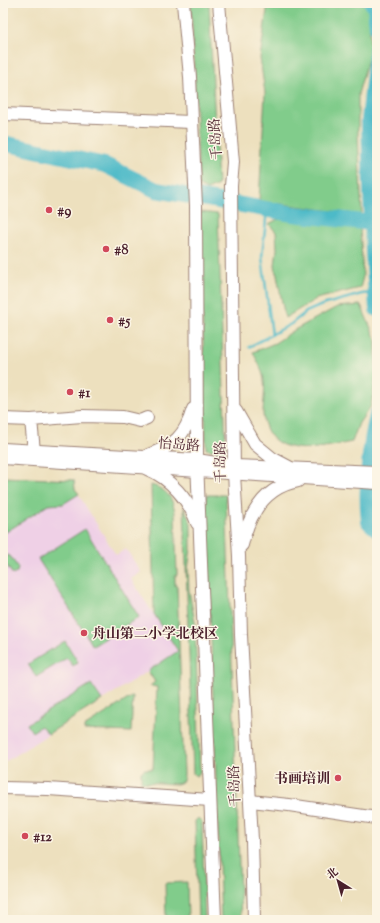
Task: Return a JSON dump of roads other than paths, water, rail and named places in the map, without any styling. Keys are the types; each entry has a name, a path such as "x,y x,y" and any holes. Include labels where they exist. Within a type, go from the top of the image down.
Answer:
{"street":[{"name":"千岛路","path":"183,3 190,77 196,206 197,465 215,920"},
{"name":"千岛路","path":"220,3 233,162 230,186 235,470 239,556 240,635 250,801 254,920"},
{"path":"3,114 191,122"},
{"path":"3,458 142,462 176,441 189,423 196,395"},
{"path":"234,410 255,444 283,465 294,469"},
{"path":"3,419 32,420 82,416 123,417 140,421 147,418"},
{"path":"32,420 34,451"},
{"name":"怡岛路","path":"3,449 142,462 197,465 235,470"},
{"path":"142,462 164,478 189,505 200,530"},
{"path":"235,470 294,469 345,476 377,483"},
{"path":"235,470 308,480"},
{"path":"239,556 249,520 260,501 270,492 294,482 377,472"},
{"path":"3,788 48,789 210,800"},
{"path":"250,801 289,805 377,818"}],"waterway":[{"path":"372,3 375,7 377,27"},
{"path":"377,46 369,121 373,251 377,309"},
{"path":"3,143 105,165 156,190 293,214 372,223"},
{"path":"267,210 262,257 272,335"},
{"path":"249,347 291,324 306,312 322,305 362,294 375,293"},
{"path":"377,415 370,455 367,495 369,522 377,529"}],"place":[{"name":"#9","path":"49,210"},
{"name":"#8","path":"106,249"},
{"name":"#5","path":"110,320"},
{"name":"#1","path":"70,392"},
{"name":"舟山第二小学北校区","path":"84,633"},
{"name":"书画培训","path":"338,778"},
{"name":"#12","path":"25,836"}]}
